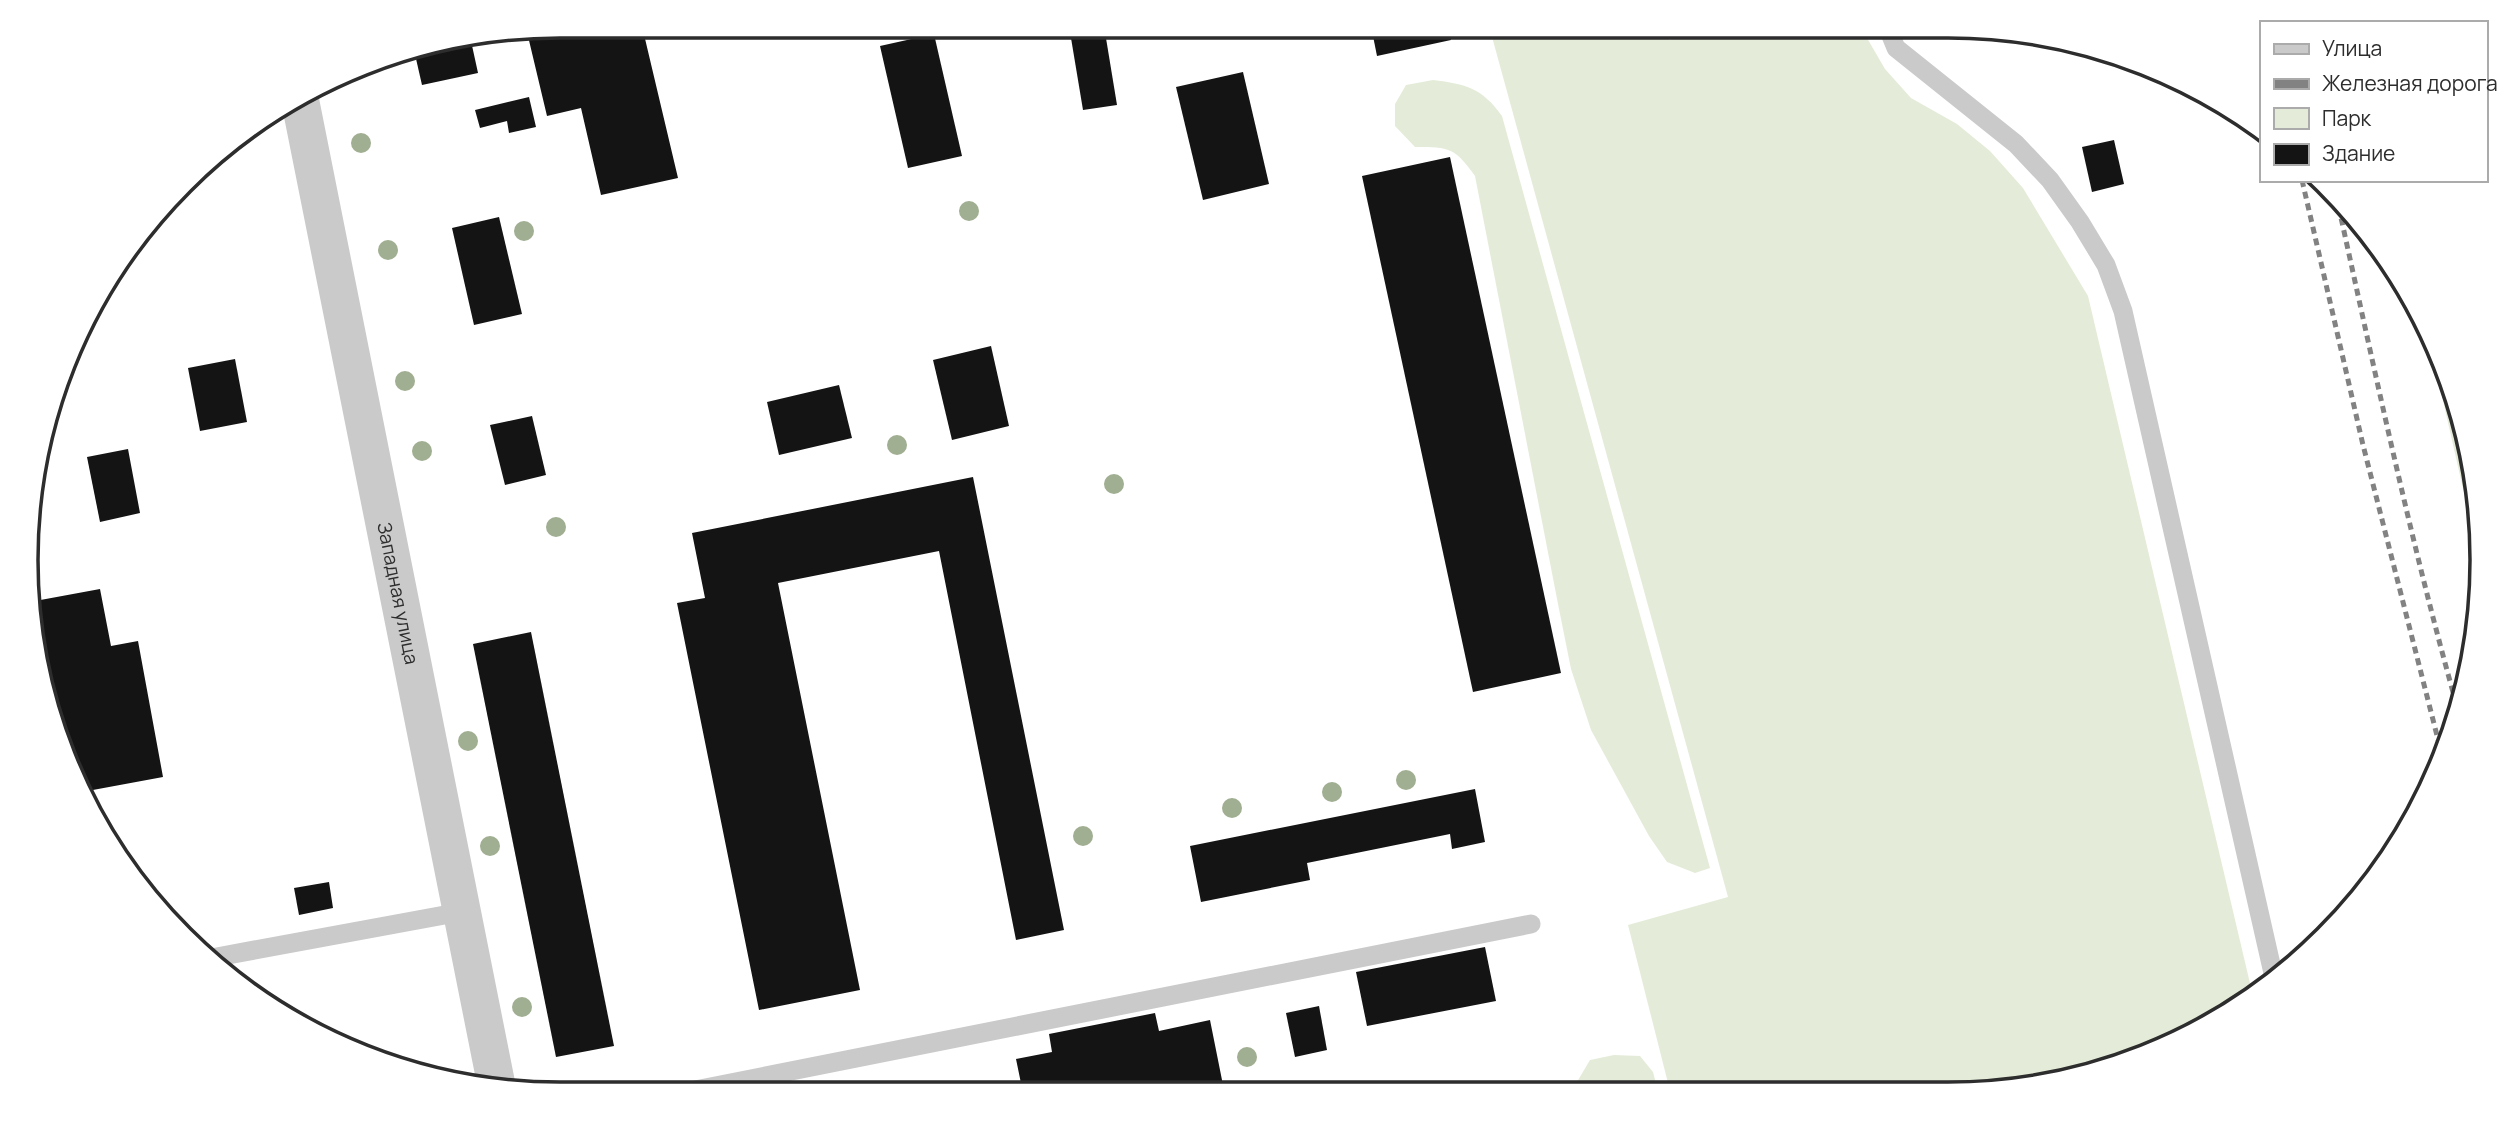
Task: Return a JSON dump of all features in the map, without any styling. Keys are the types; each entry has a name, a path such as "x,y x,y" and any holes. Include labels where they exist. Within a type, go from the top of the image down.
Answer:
{"street":[{"name":"Западная улица","path":"301,107 495,1078"}],"lane":[{"path":"1891,38 1896,48 2016,144 2050,180 2106,265 2126,324 2272,969"},
{"path":"1896,48 1899,38"},
{"path":"220,956 461,912"},
{"path":"736,1082 1531,924"}],"green space":[{"path":"1492,38 1867,38 1885,69 1911,98 1957,124 1990,151 2023,188 2088,296 2251,986 2208,1013 2147,1043 2083,1065 2016,1078 1948,1082 1668,1082 1628,925 1728,897"},
{"path":"1433,80 1455,83 1480,93 1502,116 1710,868 1695,873 1667,862 1649,836 1591,730 1571,669 1475,176 1451,151 1415,147 1395,126 1395,104 1406,85"},
{"path":"2440,388 2452,425 2466,501"},
{"path":"1614,1055 1640,1056 1653,1072 1656,1082 1577,1082 1590,1060"}],"building":[{"path":"645,38 678,178 601,195 581,108 547,116 529,40"},
{"path":"916,38 935,38 962,156 908,168 880,46"},
{"path":"1071,38 1106,38 1117,105 1083,110"},
{"path":"1373,38 1451,38 1451,40 1377,56"},
{"path":"472,47 478,73 422,85 416,59"},
{"path":"1243,72 1269,184 1203,200 1176,87"},
{"path":"529,97 536,127 509,133 507,121 480,128 475,110"},
{"path":"2114,140 2124,184 2092,192 2082,147"},
{"path":"1450,157 1561,673 1473,692 1362,176"},
{"path":"499,217 522,314 474,325 452,228"},
{"path":"991,346 1009,426 952,440 933,360"},
{"path":"235,359 247,422 200,431 188,368"},
{"path":"839,385 852,438 779,455 767,402"},
{"path":"532,416 546,475 505,485 490,425"},
{"path":"128,449 140,513 100,522 87,457"},
{"path":"973,477 1064,930 1016,940 939,551 778,583 860,990 759,1010 677,603 705,598 692,533"},
{"path":"100,589 111,646 138,641 163,777 92,790 56,696 43,629 40,600"},
{"path":"531,632 614,1046 556,1057 473,644"},
{"path":"1475,789 1485,842 1452,849 1450,834 1307,863 1310,880 1201,902 1190,846"},
{"path":"329,882 333,908 299,915 294,888"},
{"path":"1485,947 1496,1001 1367,1026 1356,972"},
{"path":"1319,1006 1327,1050 1295,1057 1286,1013"},
{"path":"1155,1013 1159,1031 1210,1020 1222,1082 1021,1082 1016,1059 1052,1052 1049,1034"}],"railway":[{"path":"2302,182 2363,445 2438,739"},
{"path":"2341,217 2408,518 2453,691"}]}
